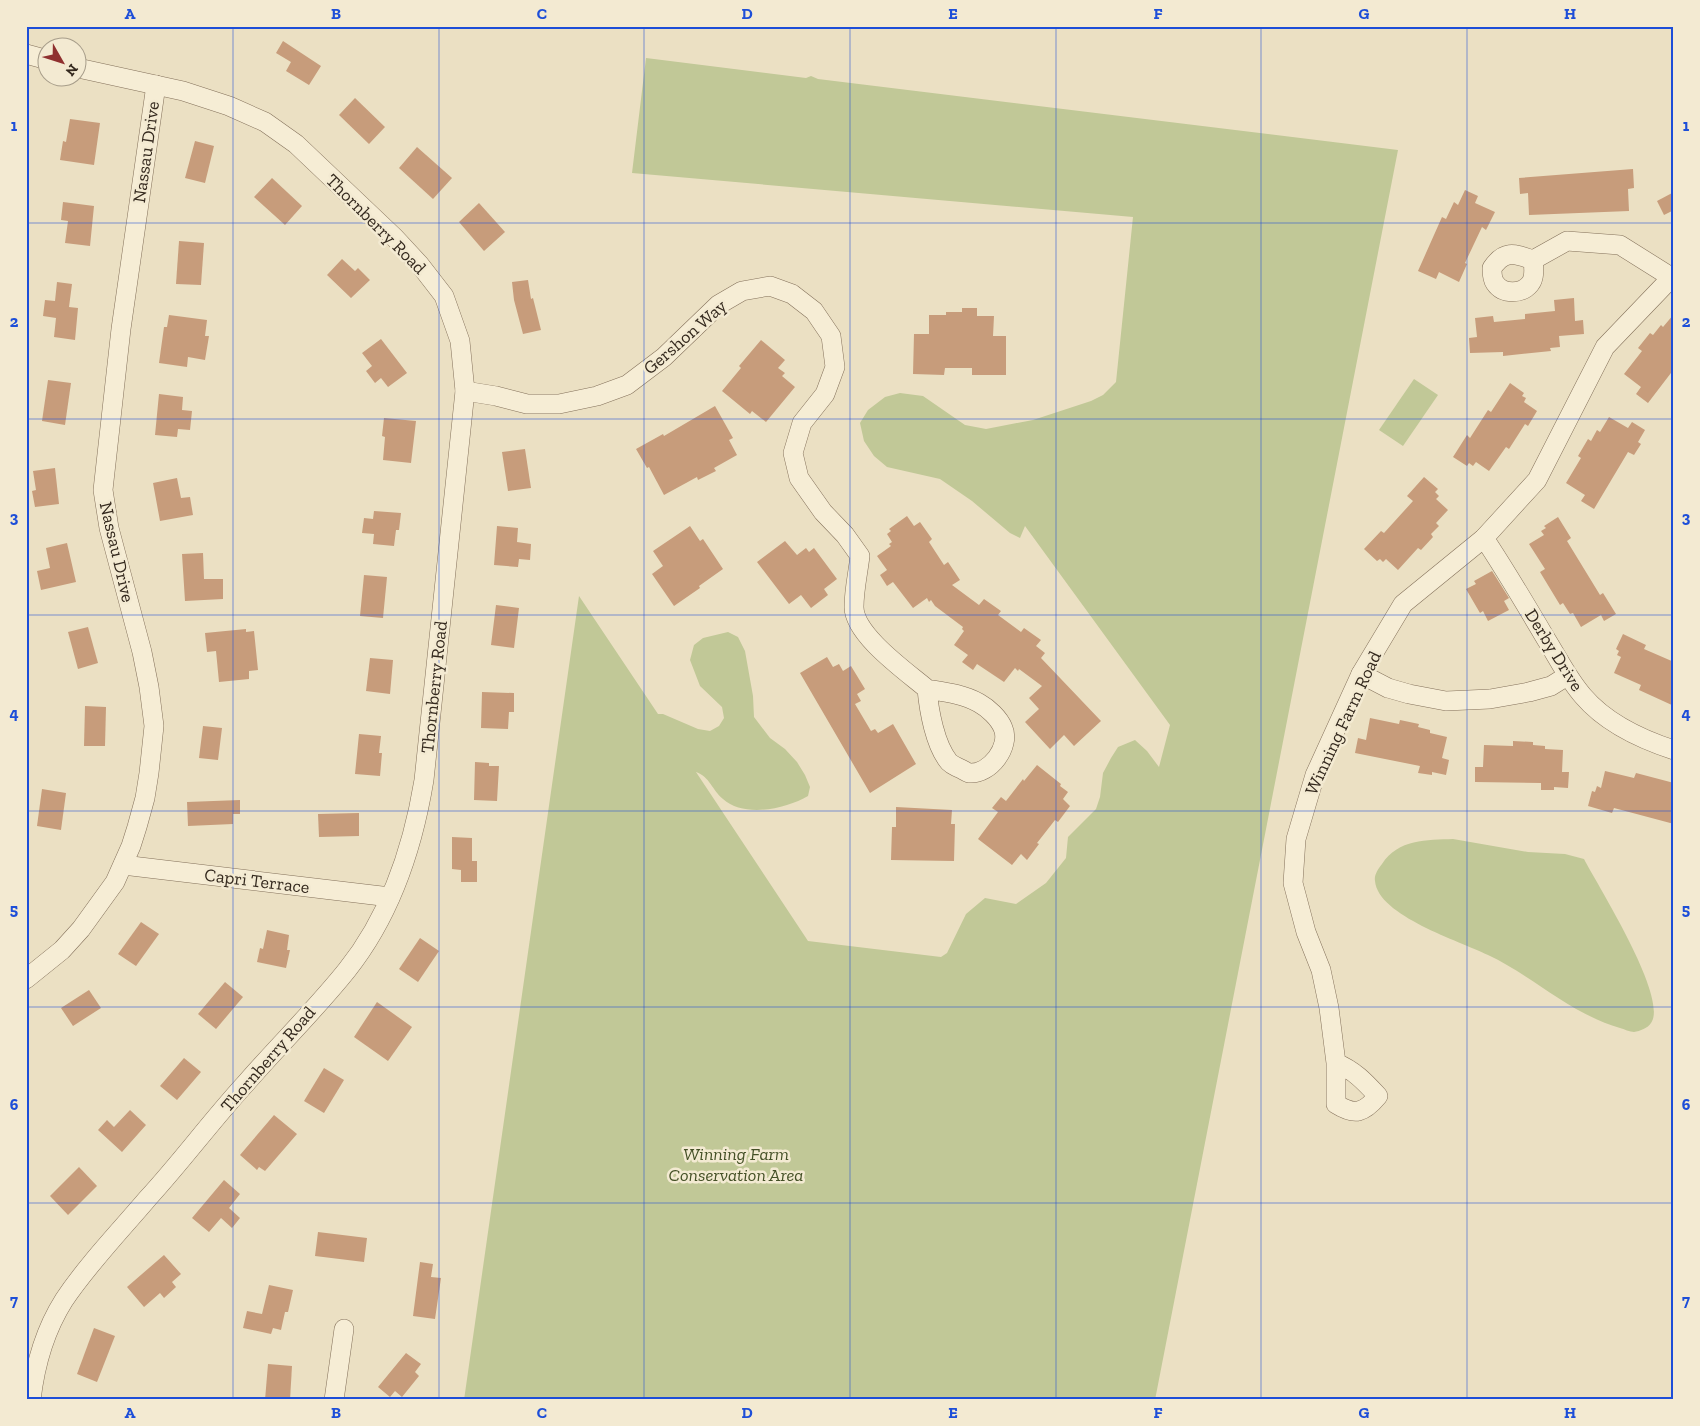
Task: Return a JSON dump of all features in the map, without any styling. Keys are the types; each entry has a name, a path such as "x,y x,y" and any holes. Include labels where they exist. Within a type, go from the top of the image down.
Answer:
{"street":[{"name":"Thornberry Road","path":"31,1400 34,1377 45,1338 64,1301 97,1257 174,1169 244,1084 347,970 365,944 390,897 402,868 418,816 424,780 465,391 460,341 444,296 420,265 395,238 296,144 264,122 229,106 183,91 88,70"},
{"name":"Nassau Drive","path":"26,979 62,950 102,902 123,865 145,798 154,726 150,687 109,528 103,490 122,319 156,85"},
{"path":"1533,260 1567,241 1620,245 1673,276"},
{"name":"Winning Farm Road","path":"1336,1063 1329,1008 1321,970 1306,932 1293,883 1296,839 1315,775 1361,674 1403,604 1484,538 1537,480 1606,347 1673,276"},
{"name":"Gershon Way","path":"465,391 527,404 559,404 597,396 626,385 664,357 718,305 742,290 770,286 792,294 814,311 831,336 835,367 825,394 802,423 793,452 799,478 823,512 845,535 860,556 854,609 863,632 927,689"},
{"name":"Derby Drive","path":"1484,538 1503,566 1567,676 1584,697 1607,718 1631,733 1674,750"},
{"path":"1361,674 1388,688 1446,701 1490,699 1529,692 1551,686 1567,676"},
{"path":"927,689 962,695 980,703 995,716 1004,729 1004,745 997,760 986,769 969,773 950,764 941,749 929,706 927,689"},
{"name":"Capri Terrace","path":"123,865 390,897"},
{"path":"334,1400 344,1329"}],"green space":[{"name":"Winning Farm Conservation Area","path":"646,58 806,78 811,76 818,79 1398,150 1155,1400 464,1400 579,596 658,714 663,714 698,729 710,731 719,726 724,718 722,707 700,686 690,660 694,645 703,638 728,632 738,637 745,651 753,696 754,717 770,738 785,749 797,762 810,787 808,796 777,808 753,810 742,808 732,805 723,799 705,777 696,772 808,941 941,957 947,953 966,914 985,898 1016,904 1046,883 1066,858 1068,837 1096,809 1100,797 1103,773 1118,747 1135,740 1147,751 1159,767 1170,725 1025,526 1020,538 1010,533 972,501 940,479 887,467 874,456 864,441 860,423 868,410 885,397 900,393 923,396 965,425 986,429 1033,420 1091,401 1103,395 1116,382 1133,217 632,173"},
{"path":"1414,379 1438,395 1403,446 1379,430"},
{"path":"1453,839 1528,852 1565,854 1584,859 1630,942 1641,967 1650,991 1654,1010 1650,1025 1632,1032 1585,1014 1505,964 1422,926 1390,905 1380,894 1375,881 1376,874 1389,856 1396,850 1414,842"}],"building":[{"path":"283,41 321,66 309,85 286,71 291,62 276,53"},
{"path":"355,98 385,127 369,144 339,115"},
{"path":"70,119 100,123 94,165 60,160 63,141 66,142"},
{"path":"195,141 214,146 205,183 185,178"},
{"path":"417,147 452,178 433,199 399,168"},
{"path":"1633,169 1634,188 1628,189 1629,211 1529,215 1528,193 1520,194 1519,178"},
{"path":"272,178 302,206 285,225 254,197"},
{"path":"1465,190 1478,196 1475,203 1495,212 1486,230 1482,227 1465,263 1467,264 1459,282 1439,272 1436,279 1418,271 1442,217 1446,219 1454,202 1458,205"},
{"path":"1674,192 1674,210 1664,215 1657,201"},
{"path":"63,202 94,206 90,246 65,243 68,221 61,220"},
{"path":"479,203 505,232 484,251 459,222"},
{"path":"179,241 204,243 201,285 176,284"},
{"path":"342,259 355,271 358,268 370,280 351,298 327,275"},
{"path":"528,280 531,299 533,298 541,330 523,334 514,300 512,282"},
{"path":"57,282 72,284 69,307 78,308 75,340 54,337 56,318 43,316 45,300 55,301"},
{"path":"1574,298 1575,321 1583,320 1584,334 1559,336 1560,347 1550,348 1551,351 1503,356 1503,352 1470,353 1469,338 1477,337 1475,318 1493,316 1494,322 1525,319 1525,314 1555,311 1554,300"},
{"path":"962,308 977,308 977,316 994,316 993,336 1006,336 1006,375 972,375 972,368 945,368 944,375 913,374 914,334 929,334 929,315 946,315 946,312 962,312"},
{"path":"1674,314 1674,369 1648,403 1636,394 1641,387 1624,374 1642,351 1638,348 1650,333 1653,335"},
{"path":"169,315 207,320 205,336 209,336 205,360 188,357 187,367 159,363 164,327 167,327"},
{"path":"381,339 407,373 388,387 381,378 375,383 366,371 372,366 362,353"},
{"path":"761,340 785,360 778,368 785,373 782,376 795,387 766,422 752,411 750,414 722,391 741,368 739,366"},
{"path":"48,380 71,383 65,425 42,421"},
{"path":"1510,383 1524,393 1522,396 1526,398 1524,402 1537,411 1528,426 1525,424 1509,449 1506,447 1489,471 1476,462 1473,466 1469,463 1467,466 1453,457 1467,435 1470,438 1488,410 1491,412"},
{"path":"159,394 183,397 182,410 192,411 190,430 178,429 177,437 155,435"},
{"path":"715,406 733,438 729,440 737,455 714,468 716,471 698,480 697,477 664,495 649,467 647,468 636,449 663,434 664,436"},
{"path":"1609,417 1628,428 1632,422 1645,430 1638,442 1641,444 1634,455 1628,452 1594,509 1581,501 1585,495 1566,483 1581,458 1578,456 1588,439 1591,441 1597,430 1600,432"},
{"path":"384,418 416,421 411,463 383,460 385,437 382,436"},
{"path":"525,449 531,488 508,491 502,452"},
{"path":"55,468 59,504 35,507 32,491 36,490 33,471"},
{"path":"1424,477 1438,489 1435,492 1439,496 1436,499 1448,510 1436,523 1439,526 1431,534 1433,537 1421,550 1418,548 1398,570 1386,559 1383,562 1380,559 1377,561 1364,549 1381,531 1384,533 1413,501 1407,496"},
{"path":"177,478 181,498 190,497 193,515 160,521 153,483"},
{"path":"374,511 401,513 399,530 396,530 394,546 373,544 374,534 362,533 364,518 373,519"},
{"path":"907,516 914,526 920,522 932,539 929,542 944,565 948,562 960,580 952,585 979,605 984,599 1001,611 998,615 1021,632 1024,628 1041,640 1036,646 1045,653 1041,658 1101,721 1074,746 1064,735 1050,749 1025,722 1039,709 1029,698 1042,686 1015,668 1004,682 977,664 973,670 962,662 968,655 954,645 964,631 963,627 935,606 931,600 929,602 927,598 913,608 893,582 887,586 880,575 887,570 877,556 891,546 889,544 892,542 887,534 891,531 889,529"},
{"path":"1558,517 1571,538 1567,541 1600,595 1603,593 1616,614 1604,621 1601,615 1581,627 1573,613 1570,614 1563,603 1560,605 1540,572 1545,569 1529,544 1544,535 1541,531 1546,528 1544,526"},
{"path":"497,526 518,528 517,542 531,544 530,560 519,559 518,567 494,565"},
{"path":"690,526 700,541 703,539 723,569 674,606 652,574 663,566 653,551"},
{"path":"785,541 797,555 806,548 809,552 814,548 837,579 824,589 828,595 811,608 801,595 789,604 757,562"},
{"path":"67,543 76,582 41,590 37,571 50,568 46,548"},
{"path":"203,553 204,579 223,579 223,599 185,601 182,554"},
{"path":"1492,571 1509,598 1504,601 1509,610 1488,621 1483,611 1480,613 1466,589 1476,584 1474,581"},
{"path":"364,575 387,577 383,618 360,616"},
{"path":"496,605 519,608 514,648 491,645"},
{"path":"88,627 98,663 78,669 68,632"},
{"path":"246,629 246,632 254,631 258,670 249,671 249,679 219,682 216,651 207,652 205,633"},
{"path":"1623,634 1646,645 1644,649 1674,662 1674,706 1639,690 1641,685 1614,673 1621,657 1617,655 1619,651 1616,649"},
{"path":"827,657 833,667 839,664 843,671 851,666 865,689 857,694 861,701 855,704 871,731 875,729 878,733 893,724 916,764 870,793 800,673"},
{"path":"370,658 393,660 390,694 366,691"},
{"path":"482,692 514,693 514,712 509,712 508,729 481,728"},
{"path":"85,706 106,707 105,746 84,746"},
{"path":"1370,718 1399,724 1400,720 1419,724 1418,727 1430,730 1430,733 1447,737 1442,758 1449,760 1446,775 1432,772 1432,775 1418,773 1420,766 1355,753 1358,738 1366,740"},
{"path":"203,726 222,728 218,760 199,758"},
{"path":"359,734 381,736 379,753 382,753 380,776 355,774"},
{"path":"1513,741 1533,742 1533,745 1545,746 1545,749 1563,750 1562,772 1569,772 1568,788 1554,787 1554,790 1541,790 1541,783 1475,782 1475,767 1483,767 1484,745 1513,746"},
{"path":"475,762 489,763 489,766 499,766 497,801 474,800"},
{"path":"1037,765 1068,792 1063,799 1070,806 1058,822 1055,820 1037,843 1039,844 1027,860 1021,854 1012,865 978,839 998,812 992,808 1001,797 1006,801"},
{"path":"1605,771 1634,778 1636,773 1674,783 1674,824 1614,808 1612,813 1588,806 1592,791 1595,792 1597,786 1601,788"},
{"path":"42,789 66,793 61,830 37,826"},
{"path":"240,800 240,814 233,814 233,824 188,826 187,802"},
{"path":"896,807 952,810 951,824 955,824 954,861 891,860 892,827 896,827"},
{"path":"359,813 359,836 319,837 318,814"},
{"path":"452,837 472,838 472,861 477,861 477,882 461,882 461,870 452,869"},
{"path":"141,922 159,934 136,966 118,954"},
{"path":"267,930 289,935 287,950 290,950 286,968 257,962 260,948 263,949"},
{"path":"420,938 439,951 418,982 399,969"},
{"path":"225,982 243,997 216,1029 198,1014"},
{"path":"89,990 101,1008 73,1026 61,1008"},
{"path":"377,1002 412,1027 388,1061 354,1037"},
{"path":"184,1058 201,1072 177,1100 160,1086"},
{"path":"324,1068 344,1080 324,1113 304,1101"},
{"path":"130,1110 146,1125 122,1152 98,1130 107,1120 114,1127"},
{"path":"274,1115 297,1134 265,1171 259,1167 257,1170 240,1155"},
{"path":"79,1167 97,1186 68,1215 50,1196"},
{"path":"224,1180 240,1194 229,1208 240,1218 232,1228 221,1218 209,1232 192,1218"},
{"path":"318,1232 367,1238 364,1262 315,1256"},
{"path":"164,1255 181,1274 172,1282 176,1287 164,1298 160,1293 144,1307 127,1287"},
{"path":"420,1262 433,1264 431,1277 441,1278 435,1319 413,1316"},
{"path":"269,1285 293,1290 288,1312 285,1312 281,1330 273,1328 271,1334 243,1328 247,1311 262,1314"},
{"path":"94,1328 115,1336 97,1382 77,1374"},
{"path":"406,1353 421,1364 415,1372 419,1376 402,1397 395,1391 390,1397 378,1387"},
{"path":"268,1364 292,1366 290,1400 265,1400"}]}
